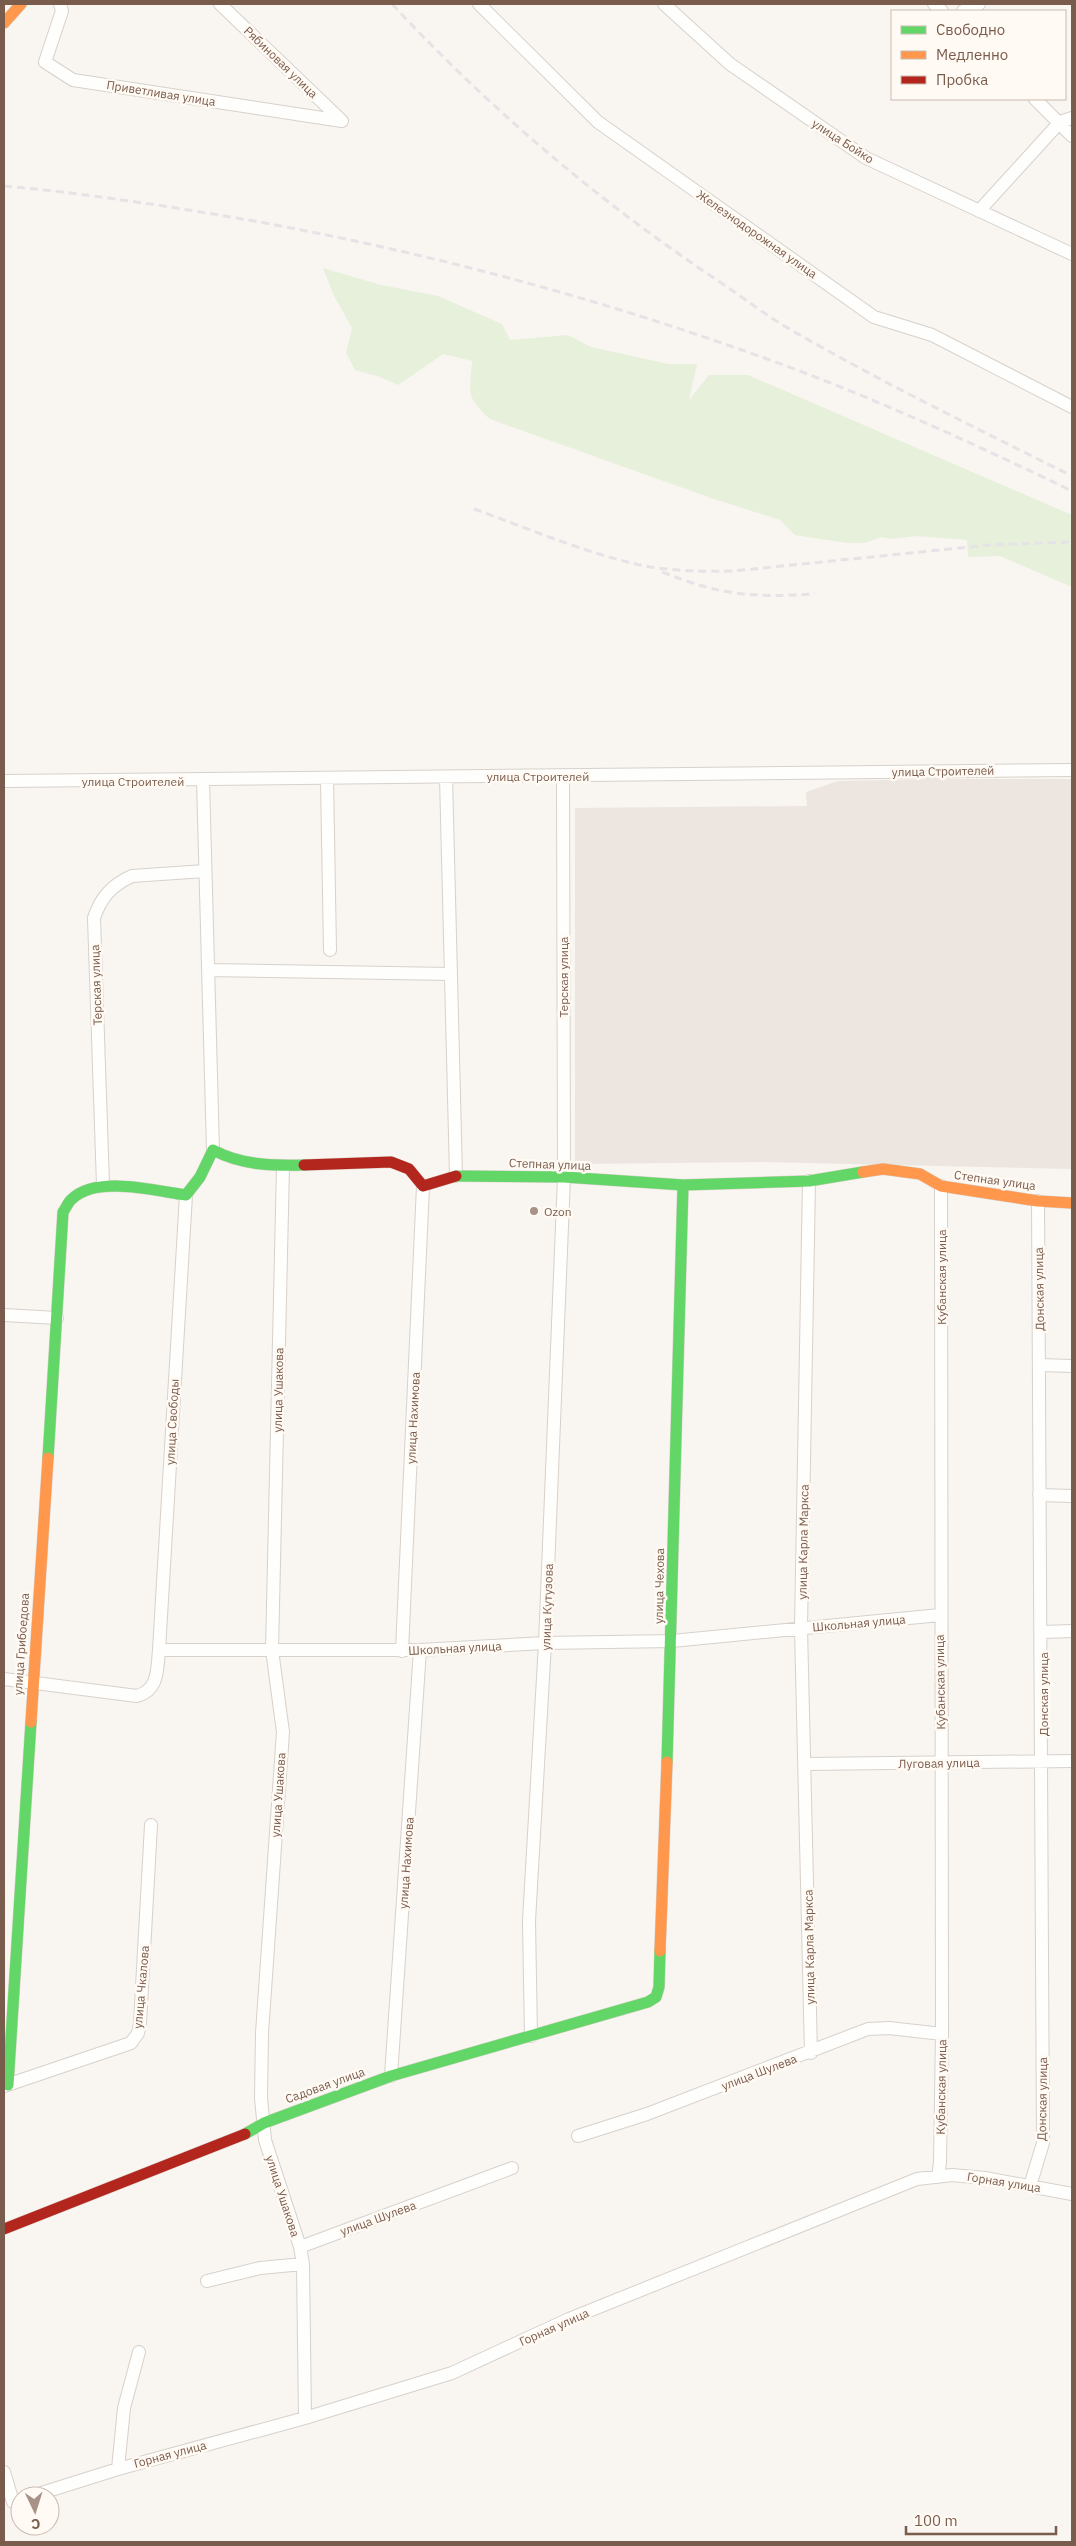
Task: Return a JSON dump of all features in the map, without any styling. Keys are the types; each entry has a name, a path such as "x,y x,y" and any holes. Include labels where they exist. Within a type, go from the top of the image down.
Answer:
{"street":[{"path":"4,23 21,4"},
{"name":"Приветливая улица","path":"60,4 62,11 45,62 74,80 342,121"},
{"name":"Рябиновая улица","path":"220,4 342,121"},
{"name":"Железнодорожная улица","path":"480,4 598,122 874,317 932,335 1072,407"},
{"name":"улица Бойко","path":"664,4 730,64 866,158 1072,254"},
{"path":"965,10 979,4"},
{"path":"1036,100 1072,136"},
{"path":"979,211 1060,122 1072,118"},
{"name":"улица Строителей","path":"4,781 1072,770"},
{"name":"Терская улица","path":"563,776 564,1177"},
{"path":"446,777 456,1176"},
{"path":"327,778 330,950"},
{"path":"103,1185 186,1195 200,1177 213,1150 203,780"},
{"name":"Терская улица","path":"103,1185 94,929 96,912 104,896 112,888 132,876 205,871"},
{"path":"208,970 451,974"},
{"path":"213,1150 232,1160 283,1166 391,1162 409,1169 423,1186"},
{"name":"улица Ушакова","path":"283,1166 272,1650 283,1732 262,2033 261,2098 265,2140 300,2247 303,2264 305,2418"},
{"name":"Степная улица","path":"423,1186 456,1176 564,1177 683,1185 810,1181 883,1169 920,1174 941,1186 1038,1201 1072,1203"},
{"name":"улица Кутузова","path":"531,2036 530,1921 545,1643 564,1177"},
{"name":"улица Карла Маркса","path":"810,1181 801,1628 811,2053"},
{"name":"улица Грибоедова","path":"6,2086 63,1212 66,1206 82,1191 103,1185"},
{"name":"улица Чехова","path":"659,1987 672,1641 683,1185"},
{"name":"улица Нахимова","path":"402,1650 423,1186"},
{"name":"Кубанская улица","path":"938,2177 940,2162 942,2034 940,1616 941,1186"},
{"name":"улица Свободы","path":"159,1650 186,1195"},
{"name":"Донская улица","path":"1030,2186 1042,2143 1044,1762 1039,1496 1038,1201"},
{"path":"4,1315 57,1318"},
{"path":"1040,1365 1072,1366"},
{"path":"1039,1496 1072,1496"},
{"name":"Школьная улица","path":"159,1650 420,1650 545,1643 672,1641 940,1616"},
{"path":"1043,1632 1072,1631"},
{"path":"4,1679 137,1696 150,1690 154,1684 159,1650"},
{"name":"улица Нахимова","path":"391,2076 420,1650"},
{"name":"Луговая улица","path":"805,1764 1072,1761"},
{"name":"улица Чкалова","path":"6,2086 131,2043 138,2033 151,1825"},
{"name":"Садовая улица","path":"4,2229 235,2140 264,2123 391,2076 648,2002 656,1997 659,1987"},
{"name":"улица Шулева","path":"578,2136 648,2114 811,2053 868,2029 889,2028 942,2034"},
{"name":"улица Шулева","path":"300,2247 512,2168"},
{"name":"Горная улица","path":"60,2487 452,2374 569,2318 917,2179 952,2175 985,2178 1072,2194"},
{"path":"206,2281 260,2268 303,2264"},
{"path":"118,2469 124,2408 139,2352"},
{"path":"4,2472 10,2495"}],"shaded area":[{"path":"1072,779 1072,1169 763,1162 575,1164 575,808 807,806 806,792 838,781"}],"green space":[{"path":"323,268 381,285 438,296 502,324 510,340 568,335 591,347 668,364 697,364 689,400 709,375 748,375 1072,515 1072,587 1000,556 968,557 967,540 916,536 892,539 882,537 864,543 847,543 795,535 780,520 711,498 490,419 476,405 471,394 472,361 443,354 398,385 380,377 355,370 346,353 352,328 334,296"}],"railway":[{"path":"392,4 429,43 547,152 631,220 675,251 769,316 821,347 928,404 1072,476"},
{"path":"4,186 150,204 237,218 382,247 525,282 666,324 805,373 940,429 1072,491"},
{"path":"474,509 602,555 645,566 689,571 733,571 989,545 1072,542"},
{"path":"662,572 702,586 737,593 754,595 815,594"}],"traffic: fast":[{"path":"48,1458 63,1212 71,1200 83,1192 111,1186 127,1186 186,1195 200,1177 213,1150 235,1159 257,1164 304,1165"},
{"path":"456,1176 564,1177 683,1185 809,1181 863,1172"},
{"path":"667,1762 683,1185"},
{"path":"8,2085 31,1722"},
{"path":"245,2134 264,2123 391,2076 648,2002 656,1997 659,1987 660,1951"}],"traffic: slow":[{"path":"4,23 21,4"},
{"path":"863,1172 883,1169 920,1174 941,1186 1038,1201 1072,1203"},
{"path":"31,1722 48,1458"},
{"path":"660,1951 667,1762"}],"traffic: jam":[{"path":"304,1165 391,1162 409,1169 423,1186 456,1176"},
{"path":"4,2229 245,2134"}],"place":[{"name":"Ozon","path":"534,1211"}]}
